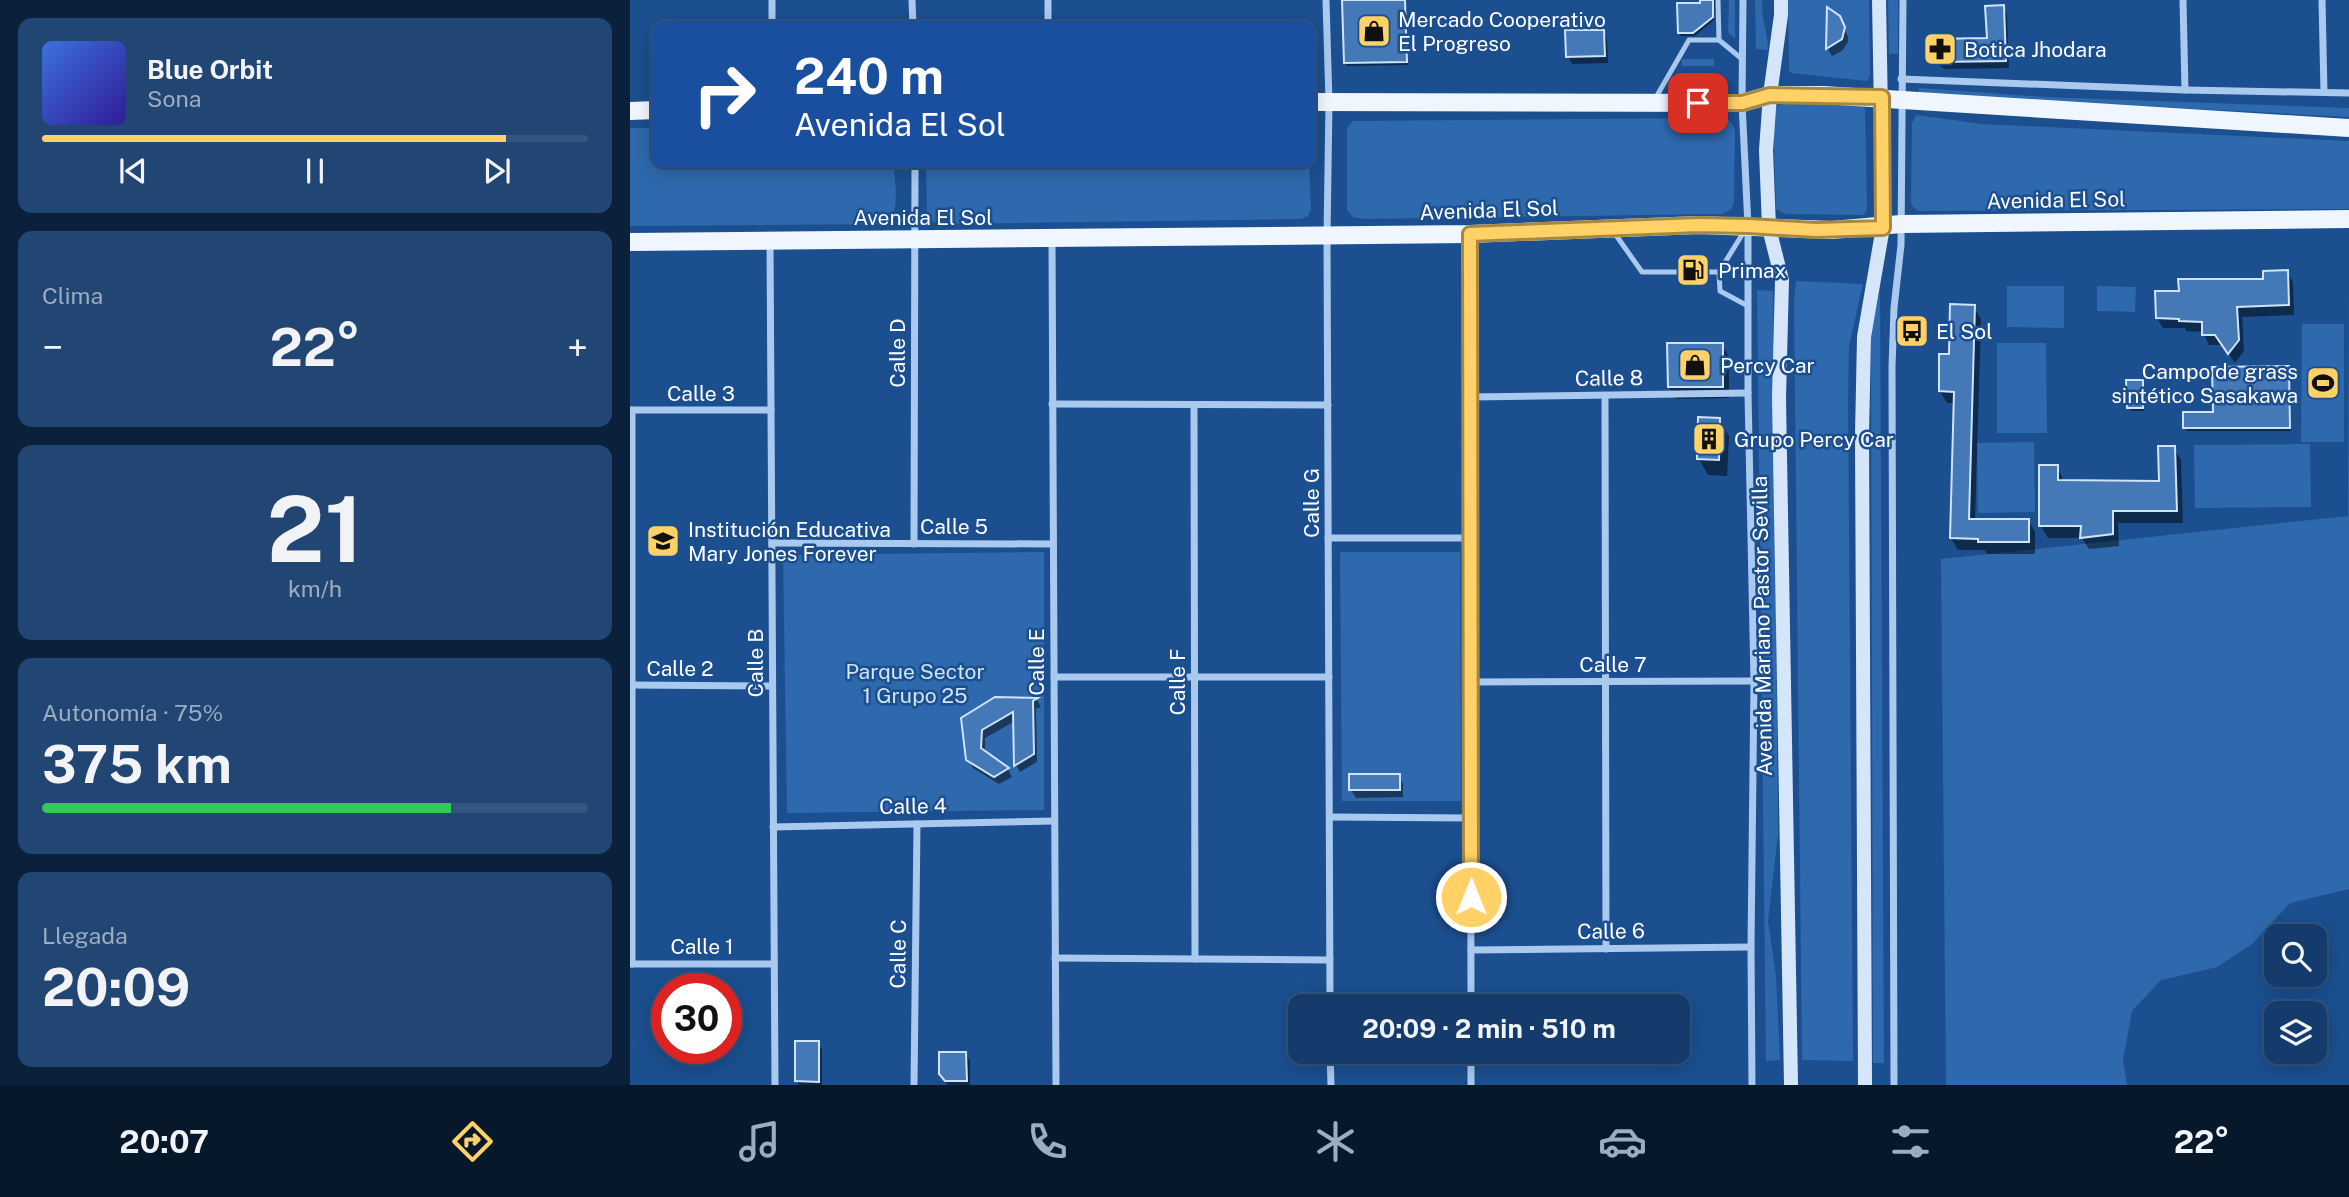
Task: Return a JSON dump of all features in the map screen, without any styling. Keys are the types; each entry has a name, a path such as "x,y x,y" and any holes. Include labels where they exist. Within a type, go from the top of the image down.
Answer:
{"main road":[{"name":"Avenida Mariano Pastor Sevilla","path":"1781,0 1766,150 1769,228 1782,280 1779,398 1791,1085"},
{"path":"1865,1085 1862,449 1864,349 1892,226 1882,97 1879,0"},
{"path":"1320,102 1742,103 1770,95 1882,97 2349,128"},
{"path":"630,111 651,110"},
{"name":"Avenida El Sol","path":"630,242 1470,234 1748,226 1816,230 1892,226 2349,219"}],"street":[{"path":"772,0 772,21"},
{"path":"912,0 913,21"},
{"path":"1048,0 1048,21"},
{"name":"Calle G","path":"1326,0 1320,102 1326,236 1328,405 1330,994"},
{"name":"Avenida Mariano Pastor Sevilla","path":"1743,0 1742,103 1748,226 1748,393 1754,681 1752,1085"},
{"path":"1894,1085 1892,226 1901,99 1903,0"},
{"path":"2183,0 2185,90"},
{"path":"2322,0 2324,92"},
{"path":"1901,79 2185,90 2349,93"},
{"name":"Calle D","path":"914,544 915,168"},
{"path":"1470,234 1471,994"},
{"name":"Calle E","path":"1052,238 1056,1085"},
{"name":"Calle B","path":"770,241 775,1085"},
{"name":"Calle 8","path":"1471,397 1748,393"},
{"path":"1605,396 1606,949"},
{"path":"1052,404 1328,405"},
{"name":"Calle F","path":"1194,405 1195,959"},
{"path":"631,410 631,964"},
{"name":"Calle 3","path":"631,410 771,410"},
{"path":"1328,538 1471,538"},
{"name":"Calle 5","path":"772,543 1053,544"},
{"path":"1054,677 1329,677"},
{"name":"Calle 7","path":"1471,682 1754,681"},
{"name":"Calle 2","path":"631,685 772,686"},
{"path":"1330,817 1471,818"},
{"name":"Calle 4","path":"773,827 1054,821"},
{"name":"Calle C","path":"914,1085 917,824"},
{"name":"Calle 6","path":"1471,950 1751,947"},
{"path":"1055,958 1331,960"},
{"name":"Calle 1","path":"631,964 774,964"},
{"path":"1330,1064 1331,1085"},
{"path":"1471,1064 1471,1085"}],"lane":[{"path":"1718,0 1719,40"},
{"path":"1653,103 1689,40 1719,40 1743,60"},
{"path":"1748,226 1719,272 1720,291 1748,306"},
{"path":"1611,229 1642,272 1719,272"}],"green space":[{"path":"1729,0 1735,0 1735,38 1728,32"},
{"path":"1755,0 1762,0 1768,50 1756,49"},
{"path":"1788,0 1869,0 1870,76 1867,81 1791,73"},
{"path":"1888,0 1898,0 1898,54 1889,54"},
{"path":"1682,59 1714,59 1714,66 1682,66"},
{"path":"1919,88 2045,97 2349,108 2349,117 1918,94"},
{"path":"1785,103 1852,103 1860,104 1865,109 1867,209 1864,215 1785,214 1776,209 1773,113 1776,107"},
{"path":"1916,115 1982,124 2349,141 2349,209 1918,211 1911,203 1912,123"},
{"path":"1725,118 1735,130 1734,202 1732,209 1722,214 1363,219 1353,217 1347,210 1347,128 1353,121"},
{"path":"630,128 651,128 651,168 894,168 894,212 885,224 630,226"},
{"path":"926,168 1309,168 1311,209 1308,216 1301,219 939,224 930,220 927,215"},
{"path":"2349,274 2349,889 2290,903 2271,924 2264,924 2264,931 2252,944 2217,967 2161,980 2132,1011 2123,1060 2127,1085 1946,1085 1941,559 2348,516"},
{"path":"1796,281 1863,284 1849,346 1848,402 1853,1061 1802,1060 1794,302"},
{"path":"2007,286 2064,286 2064,328 2007,327"},
{"path":"2097,286 2136,287 2135,312 2097,311"},
{"path":"1757,290 1773,291 1778,834 1768,921 1776,976 1780,1060 1766,1061"},
{"path":"1880,292 1884,1063 1873,1063 1871,329"},
{"name":"Campo de grass sintético Sasakawa","path":"2302,324 2344,324 2344,442 2301,442"},
{"path":"1997,343 2046,343 2047,433 1997,433"},
{"path":"2034,442 2035,512 1978,513 1977,443"},
{"path":"2310,444 2311,507 2195,508 2194,445"},
{"name":"Parque Sector 1 Grupo 25","path":"1044,552 1044,810 787,813 783,555"},
{"path":"1340,552 1460,552 1461,801 1342,801"}],"building":[{"name":"Mercado Cooperativo El Progreso","path":"1342,0 1405,0 1407,62 1344,63"},
{"path":"1700,0 1713,0 1713,17 1693,33 1678,33 1677,3 1700,3"},
{"path":"2004,5 2006,61 1939,62 1930,56 1930,39 1987,38 1985,6"},
{"path":"1827,7 1840,16 1845,27 1842,39 1826,49"},
{"path":"1565,30 1604,30 1605,56 1566,57"},
{"path":"2288,270 2289,305 2237,307 2239,340 2228,354 2215,335 2202,335 2202,322 2156,318 2155,291 2179,291 2178,279 2263,279 2263,271"},
{"path":"1950,304 1975,305 1969,519 2029,519 2029,542 1978,542 1978,539 1950,538 1954,392 1939,391 1939,354 1949,354"},
{"name":"Percy Car","path":"1667,343 1723,343 1723,387 1668,387"},
{"path":"2289,366 2290,428 2183,428 2183,412 2213,412 2212,367"},
{"path":"2126,380 2143,380 2143,408 2127,408"},
{"name":"Grupo Percy Car","path":"1698,417 1720,418 1719,460 1697,459"},
{"path":"2158,446 2175,446 2177,511 2113,511 2113,534 2080,538 2081,526 2039,526 2039,465 2058,465 2058,480 2159,481"},
{"path":"995,697 1038,698 1033,701 1034,754 1014,766 1013,712 982,730 981,748 1009,768 994,777 966,760 961,718"},
{"path":"1349,774 1400,774 1400,790 1349,790"},
{"path":"795,1041 819,1041 819,1082 795,1081"},
{"path":"939,1052 966,1052 967,1081 945,1081 939,1074"}],"place":[{"name":"Mercado Cooperativo El Progreso","path":"1374,31"},
{"name":"Botica Jhodara","path":"1940,49"},
{"name":"Primax","path":"1693,270"},
{"name":"El Sol","path":"1912,331"},
{"name":"Percy Car","path":"1695,365"},
{"name":"Campo de grass sintético Sasakawa","path":"2323,383"},
{"name":"Grupo Percy Car","path":"1709,439"},
{"name":"Institución Educativa Mary Jones Forever","path":"663,541"}],"route":[{"path":"1471,897 1470,234 1699,225 1816,230 1883,228 1882,97 1770,95 1742,103 1698,103"}]}
